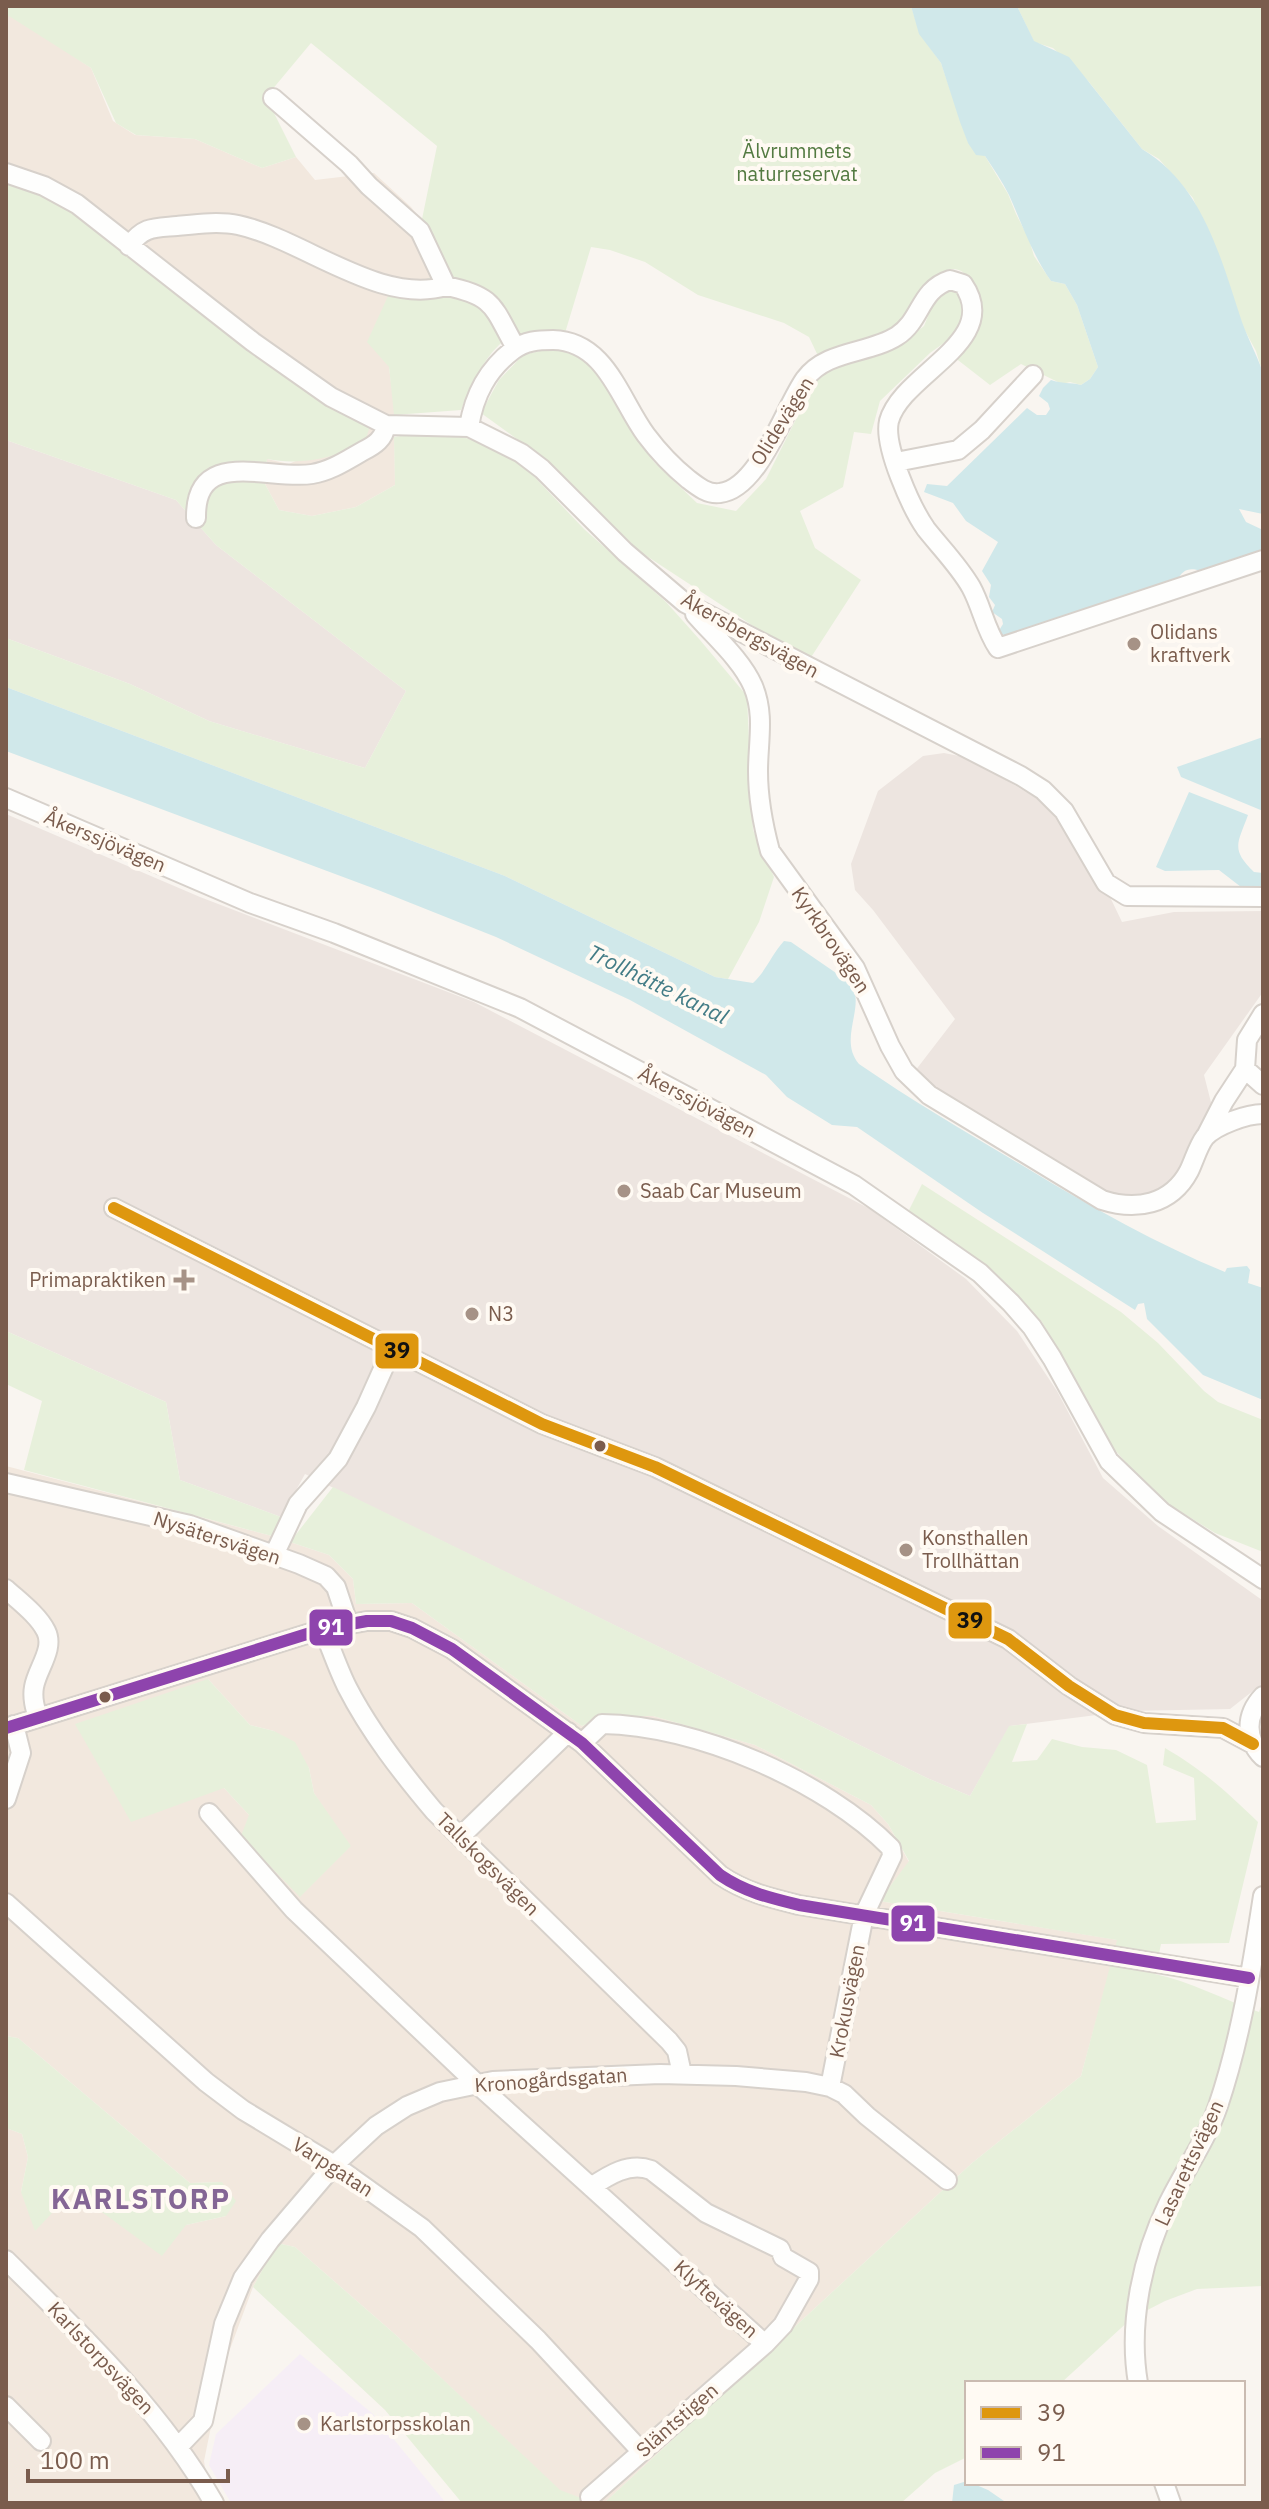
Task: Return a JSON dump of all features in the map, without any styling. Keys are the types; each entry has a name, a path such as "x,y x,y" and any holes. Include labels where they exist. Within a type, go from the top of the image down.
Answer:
{"street":[{"path":"273,98 420,231 446,286"},
{"name":"Åkersbergsvägen","path":"6,173 44,186 77,204 253,342 331,397 386,425 469,427 521,453 542,469 625,552 685,603 1043,790 1064,811 1106,883 1127,896 1263,897"},
{"path":"129,246 146,229 236,225 383,284 423,291 446,286 476,294 501,315 516,348 497,365 478,390 469,427"},
{"name":"Olidevägen","path":"516,348 541,340 566,340 597,358 618,386 645,434 676,469 700,489 719,494 741,484 752,471 782,425 807,376 822,364 898,335 916,316 931,290 950,280 958,282 966,288 971,300 970,323 959,343 903,395 894,407 887,432 896,462 924,526 970,584 983,640 998,648 1006,647 1263,560"},
{"path":"896,462 958,450 982,430 1033,375"},
{"path":"196,518 200,490 210,478 235,472 311,474 321,471 376,444 385,434 386,425"},
{"name":"Kyrkbrovägen","path":"685,603 752,682 760,704 759,788 770,851 855,968 904,1071 929,1095 1102,1200 1133,1207 1174,1193 1186,1176 1245,1069 1247,1040 1263,1014"},
{"name":"Åkerssjövägen","path":"6,798 250,903 334,933 520,1008 854,1185 980,1273 1032,1327 1109,1461 1162,1512 1263,1579"},
{"path":"1245,1069 1263,1085"},
{"path":"1206,1136 1235,1119 1263,1114"},
{"path":"114,1208 542,1424 655,1467 1008,1639 1069,1686 1115,1715 1144,1723 1223,1728 1251,1715"},
{"path":"274,1555 298,1504 338,1459 392,1349"},
{"name":"Nysätersvägen","path":"6,1483 190,1525 326,1576 341,1596 348,1623"},
{"path":"6,1589 39,1622 48,1637 49,1646 34,1683 33,1698 38,1718"},
{"path":"6,1799 21,1753 10,1726 323,1629 348,1623 391,1621 432,1637 575,1737 720,1875 737,1887 799,1905 1249,1978"},
{"name":"Tallskogsvägen","path":"323,1629 347,1687 379,1740 434,1811 669,2041 677,2051 682,2074"},
{"path":"1258,1751 1249,1730 1251,1715 1263,1696"},
{"name":"Krokusvägen","path":"575,1737 602,1724 618,1724 725,1748 832,1799 891,1848 892,1856 864,1915 830,2087"},
{"path":"1223,1728 1258,1751"},
{"path":"461,1836 575,1737"},
{"name":"Klyftevägen","path":"209,1813 294,1910 476,2083 591,2187 765,2344 783,2325 809,2279 809,2272 783,2257 780,2249 706,2213 642,2166 628,2168 591,2187"},
{"name":"Lasarettsvägen","path":"1138,2381 1135,2349 1140,2289 1151,2246 1167,2205 1217,2109 1239,2032 1263,1896"},
{"name":"Varpgatan","path":"6,1903 206,2082 243,2110 334,2165 422,2228 538,2340 641,2451"},
{"name":"Kronogårdsgatan","path":"178,2447 203,2421 224,2324 243,2278 270,2240 334,2165 376,2126 407,2106 440,2092 476,2083 557,2077 682,2074 806,2082 830,2087 844,2094 947,2180"},
{"name":"Karlstorpsvägen","path":"6,2260 142,2399 214,2503"},
{"name":"Släntstigen","path":"590,2497 765,2344"},
{"path":"6,2406 41,2441"}],"shaded area":[{"path":"8,12 91,68 113,121 135,135 195,139 262,168 296,157 315,180 374,173 411,207 430,232 444,274 389,367 394,405 395,485 356,507 312,516 279,510 265,484 267,459 289,464 370,426 333,410 6,182"},
{"path":"6,440 176,500 216,545 406,691 365,768 209,721 130,684 6,638"},
{"path":"944,753 969,758 1041,801 1063,827 1110,897 1122,922 1174,912 1263,911 1263,992 1204,1075 1214,1114 1178,1180 1165,1191 1119,1201 944,1097 915,1071 955,1019 855,890 851,864 878,791 923,756"},
{"path":"6,814 200,897 474,1002 870,1209 966,1279 1017,1331 1057,1391 1103,1478 1158,1526 1262,1600 1263,1683 1230,1709 1128,1711 1010,1726 970,1796 927,1778 305,1474 281,1517 180,1480 166,1402 6,1331"},
{"path":"6,1466 272,1536 329,1555 353,1579 356,1604 412,1603 582,1726 605,1716 653,1716 755,1745 871,1805 888,1824 909,1862 879,1901 1118,1940 1081,2076 972,2163 604,2503 594,2503 560,2491 397,2336 295,2247 277,2243 253,2287 223,2368 204,2461 211,2503 6,2503 6,2128 22,2134 28,2157 21,2192 73,2190 186,2225 226,2216 222,2182 190,2183 18,2038 6,2036","holes":["208,1679 250,1725 274,1731 309,1768 314,1793 329,1817 249,1815 224,1788"]},
{"name":"Karlstorpsskolan","path":"300,2354 373,2414 446,2503 231,2503 209,2465 216,2434"}],"green space":[{"name":"Älvrummets naturreservat","path":"6,6 911,6 920,34 941,63 968,142 985,156 1008,194 1034,256 1051,281 1065,284 1077,305 1098,367 1090,379 1081,385 1070,382 1062,384 1021,364 990,385 954,357 971,281 961,271 951,269 941,274 923,294 904,327 819,358 809,337 784,323 698,295 645,262 591,247 565,333 549,330 531,332 505,340 482,367 461,410 394,415 389,367 367,342 388,296 422,280 444,274 421,224 437,146 311,43 266,97 296,157 262,168 195,139 136,135 116,123 91,68 9,16 6,19"},
{"path":"1017,6 1263,6 1263,374 1193,198 1159,159 1142,149 1089,82 1053,48 1034,42"},
{"path":"6,182 72,209 333,410 370,426 364,445 340,453 305,461 267,459 265,484 279,510 312,516 356,507 395,485 394,437 418,433 456,435 492,446 525,467 584,529 666,602 747,696 753,830 774,877 759,922 728,979 715,977 505,876 6,687 6,638 130,684 209,721 365,768 406,691 216,545 176,500 6,440"},
{"path":"953,285 961,295 966,314 955,335 930,353 880,401 871,434 854,432 843,487 800,511 815,548 861,580 808,662 639,551 554,466 481,413 499,380 523,355 561,346 596,369 654,462 697,503 736,511 766,479 818,375 856,358 899,346 924,326 936,296"},
{"path":"922,1184 1121,1312 1158,1343 1218,1402 1263,1420 1263,1552 1215,1533 1154,1495 1108,1442 1042,1322 992,1270 908,1212"},
{"path":"6,1331 166,1402 180,1480 281,1517 272,1536 24,1470 42,1401 6,1384"},
{"path":"333,1487 927,1778 970,1796 1009,1726 1027,1724 1012,1762 1037,1760 1052,1739 1082,1747 1116,1750 1147,1765 1156,1823 1196,1820 1194,1778 1163,1765 1165,1748 1191,1765 1258,1822 1229,1943 1161,1944 1155,1974 1259,2012 1263,2000 1263,2286 1197,2289 1165,2301 1132,2318 1063,2381 965,2381 965,2458 935,2473 901,2503 604,2503 972,2163 1081,2076 1117,1940 879,1901 909,1861 888,1824 871,1805 755,1745 653,1716 605,1716 582,1726 412,1603 356,1604 353,1579 329,1555 290,1542"},
{"path":"208,1679 250,1725 274,1731 295,1742 309,1768 314,1793 351,1846 300,1897 241,1836 249,1815 224,1788 131,1822 75,1724"},
{"path":"6,2036 18,2038 190,2183 222,2182 236,2201 226,2216 186,2225 162,2256 73,2191 35,2231 21,2192 28,2157 22,2134 6,2128"},
{"path":"277,2243 295,2247 397,2336 560,2490 594,2503 462,2503 385,2410 253,2287"}],"water":[{"path":"911,6 1017,6 1034,41 1069,57 1142,149 1163,164 1195,203 1217,249 1263,373 1263,514 1239,509 1246,522 1263,530 1263,550 1201,571 1186,570 1177,581 1003,643 1004,635 998,632 1003,624 1002,619 992,612 995,605 989,597 991,585 982,571 998,542 966,521 953,503 924,492 927,484 947,486 1027,408 1037,415 1046,415 1050,409 1048,403 1039,396 1051,380 1081,385 1090,379 1098,367 1077,305 1065,284 1051,281 1044,271 1009,195 985,156 976,155 968,143 941,63 919,34"},
{"name":"Trollhätte kanal","path":"6,687 505,876 715,977 753,983 784,941 791,942 852,984 856,1004 851,1044 859,1064 965,1132 1126,1225 1225,1272 1227,1268 1247,1266 1250,1270 1248,1283 1263,1288 1263,1400 1203,1375 1147,1319 1144,1303 1138,1304 1135,1310 983,1213 857,1127 832,1125 787,1097 766,1075 630,1000 496,937 6,751"},
{"path":"1263,737 1263,811 1181,777 1177,767"},
{"path":"1189,792 1248,815 1239,839 1239,851 1254,872 1263,873 1263,904 1219,870 1165,871 1156,867"},
{"path":"965,2482 965,2485 976,2485 1007,2503 952,2503 954,2485"}],"transit line":[{"name":"39","path":"114,1208 542,1424 655,1467 1008,1639 1069,1686 1115,1715 1144,1723 1223,1728 1253,1744"},
{"name":"91","path":"6,1728 323,1629 367,1621 391,1621 452,1649 582,1743 720,1875 748,1890 799,1905 1249,1978"}],"place":[{"name":"Olidans kraftverk","path":"1134,644"},
{"name":"Saab Car Museum","path":"624,1191"},
{"name":"Primapraktiken","path":"184,1280"},
{"name":"N3","path":"472,1314"},
{"name":"Konsthallen Trollhättan","path":"906,1550"},
{"name":"Karlstorpsskolan","path":"304,2424"}],"district":[{"name":"KARLSTORP","path":"141,2199"}]}
